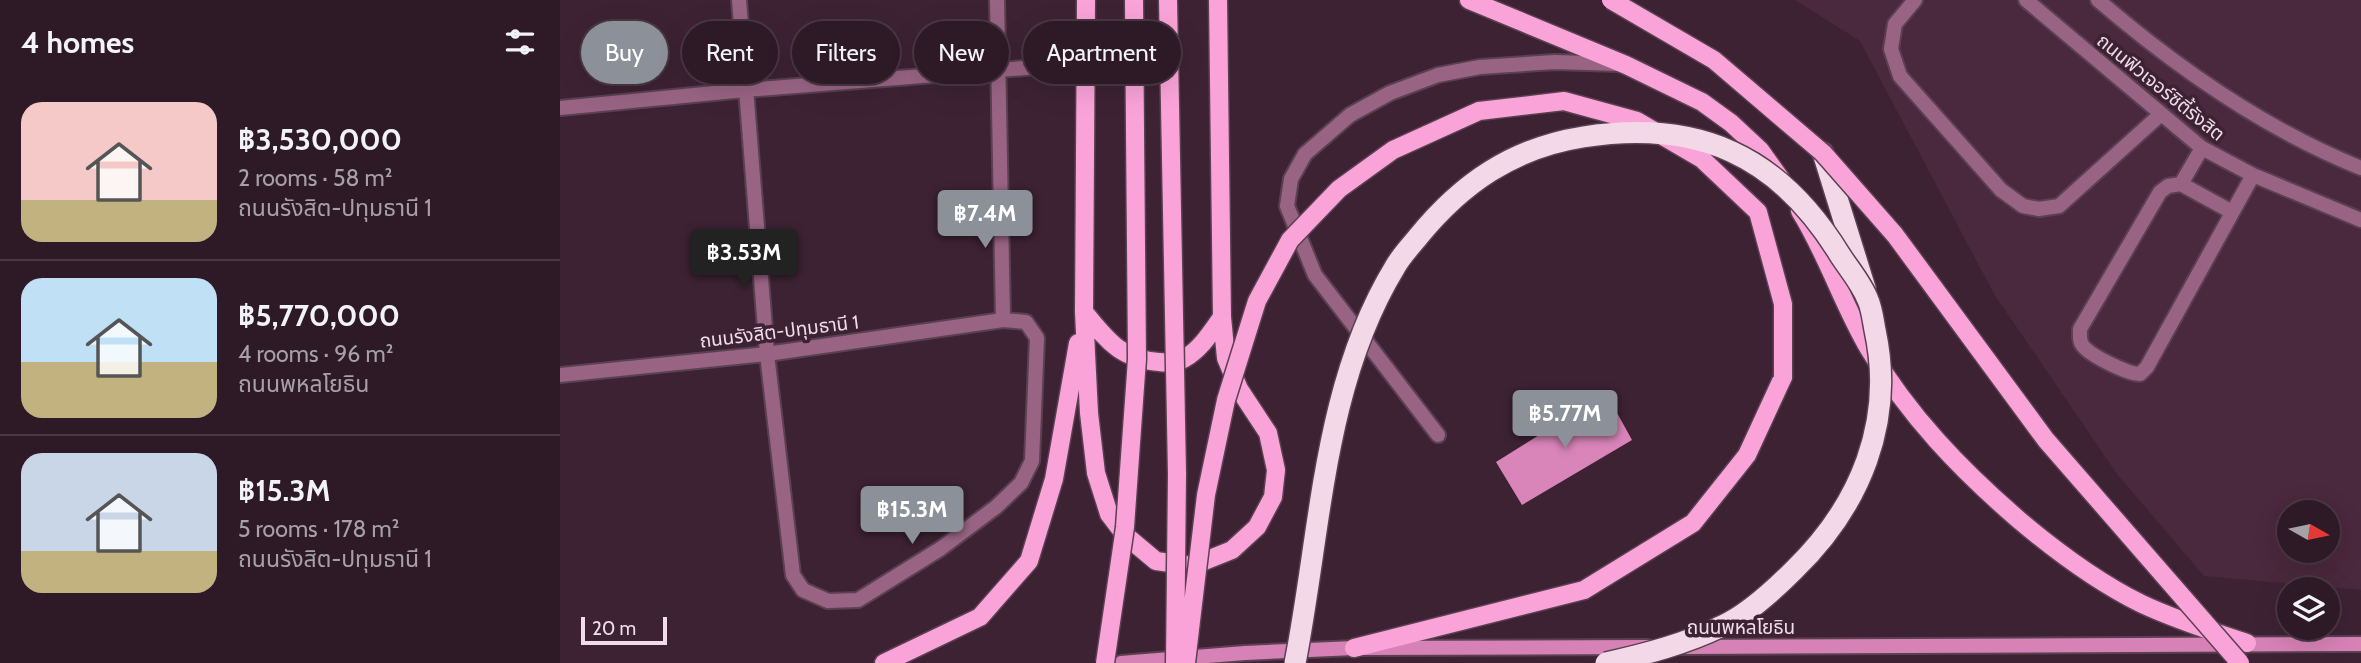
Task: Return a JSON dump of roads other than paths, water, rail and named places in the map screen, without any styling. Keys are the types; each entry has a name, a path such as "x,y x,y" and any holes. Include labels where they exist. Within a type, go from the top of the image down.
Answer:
{"highway":[{"path":"1295,663 1331,444 1349,370 1373,309 1396,264 1435,217 1469,184 1552,142 1600,135 1651,133 1719,145 1751,161 1787,188 1823,227 1868,300"},
{"path":"1606,663 1659,650 1725,625 1777,587 1815,550 1846,504 1869,460 1882,396 1880,353 1868,300 1824,153"}],"main road":[{"path":"1086,0 1086,21"},
{"path":"1105,663 1125,527 1137,359 1134,0"},
{"path":"1168,0 1177,474 1175,663"},
{"path":"1087,84 1084,312 1089,413 1096,473 1110,514 1125,536 1156,561 1192,566 1232,550 1257,527 1273,497 1276,470 1268,433 1239,389 1226,358 1222,317 1218,0"},
{"path":"1469,0 1626,65 1702,102 1731,123 1760,150 1804,216 1847,310 1893,387 1914,416 1973,479 2050,546 2099,580 2166,614 2247,643"},
{"path":"1611,0 1714,60 1824,153 1895,235 2046,440 2239,663"},
{"path":"1186,663 1206,495 1226,400 1257,301 1290,240 1339,189 1393,150 1479,111 1564,101 1637,121 1702,159 1758,212 1783,304 1783,377 1747,455 1693,523 1584,590 1354,649"},
{"path":"1084,312 1119,351 1133,358 1168,363 1184,359 1195,350 1222,317"},
{"path":"884,663 980,617 1029,561 1054,479 1084,312"},
{"name":"ถนนพหลโยธิน","path":"1121,663 1245,653 1354,649 2361,644"}],"street":[{"path":"739,0 767,355 793,575 803,590 828,601 858,600 940,549 996,507 1021,483 1032,461 1037,338 1026,321 1003,320 1000,84"},
{"path":"997,0 998,21"},
{"path":"1915,0 1895,24 1891,49 1900,76 2001,190 2023,206 2039,209 2059,206 2161,114"},
{"name":"ถนนฟิวเจอร์ซิตี้รังสิต","path":"2026,0 2202,148 2253,175 2361,219"},
{"name":"ถนนฟิวเจอร์ซิตี้รังสิต","path":"2098,0 2137,33 2230,101 2331,156 2361,168"},
{"path":"1438,435 1315,275 1287,206 1291,179 1306,154 1350,115 1390,93 1438,75 1480,67 1555,62 1626,65"},
{"path":"560,108 914,77"},
{"path":"2180,184 2202,148"},
{"path":"2232,212 2180,184 2168,186 2160,192 2080,329 2084,348 2128,373 2140,374 2147,367 2253,175"},
{"name":"ถนนรังสิต-ปทุมธานี 1","path":"560,375 767,355 1003,320"}]}
